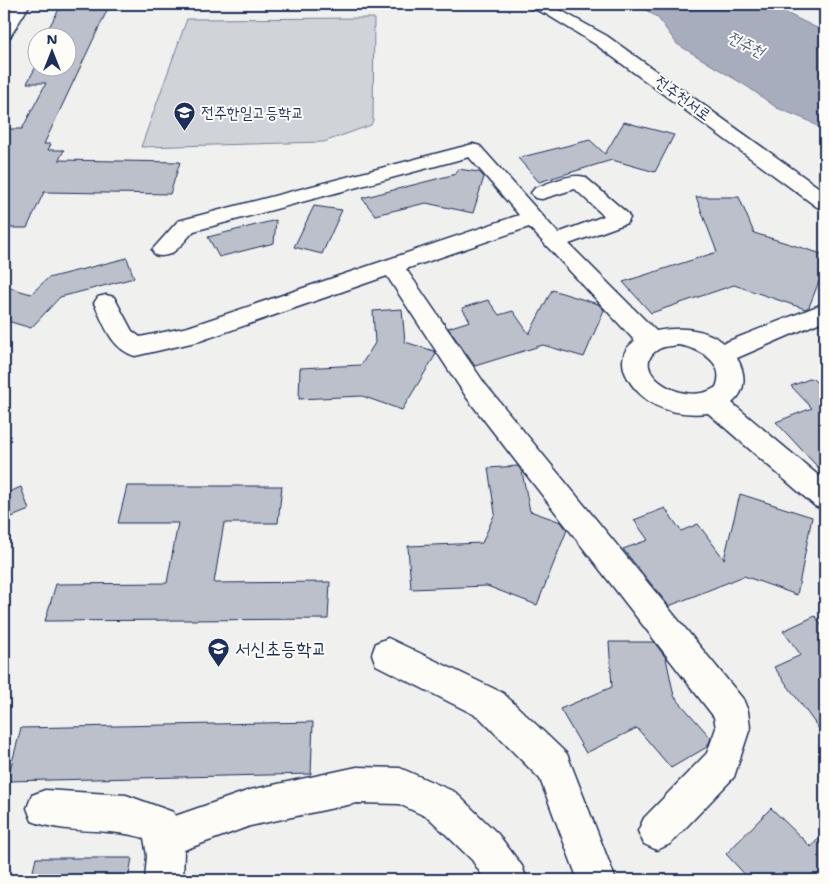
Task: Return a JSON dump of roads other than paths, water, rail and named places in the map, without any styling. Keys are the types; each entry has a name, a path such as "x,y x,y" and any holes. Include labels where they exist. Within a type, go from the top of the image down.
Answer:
{"street":[{"path":"4,33 22,4"},
{"name":"전주천서로","path":"535,4 552,11 601,40 825,202"},
{"path":"163,250 186,226 473,150 554,242 650,341"},
{"path":"542,193 578,181 619,218 554,242"},
{"path":"106,303 122,336 135,347 191,335 534,218"},
{"path":"393,266 476,391 731,711 734,728 721,764 657,831"},
{"path":"722,354 825,311"},
{"path":"663,337 695,338 710,345 722,354 730,365 733,376 731,386 724,395 713,402 699,405 683,405 667,400 643,384 636,372 635,360 640,349 650,341 663,337"},
{"path":"713,402 825,498"},
{"path":"388,654 491,706 554,767 597,880"},
{"path":"163,839 250,808 357,785 400,786 442,805 485,847 508,880"},
{"path":"45,808 126,814 160,825 166,856 164,880"}],"water":[{"name":"전주천","path":"637,4 770,5 825,32 825,131 807,120 777,108 748,87 677,44 658,18"}],"place":[{"name":"전주한일고등학교","path":"185,131"},
{"name":"서신초등학교","path":"219,667"}]}
